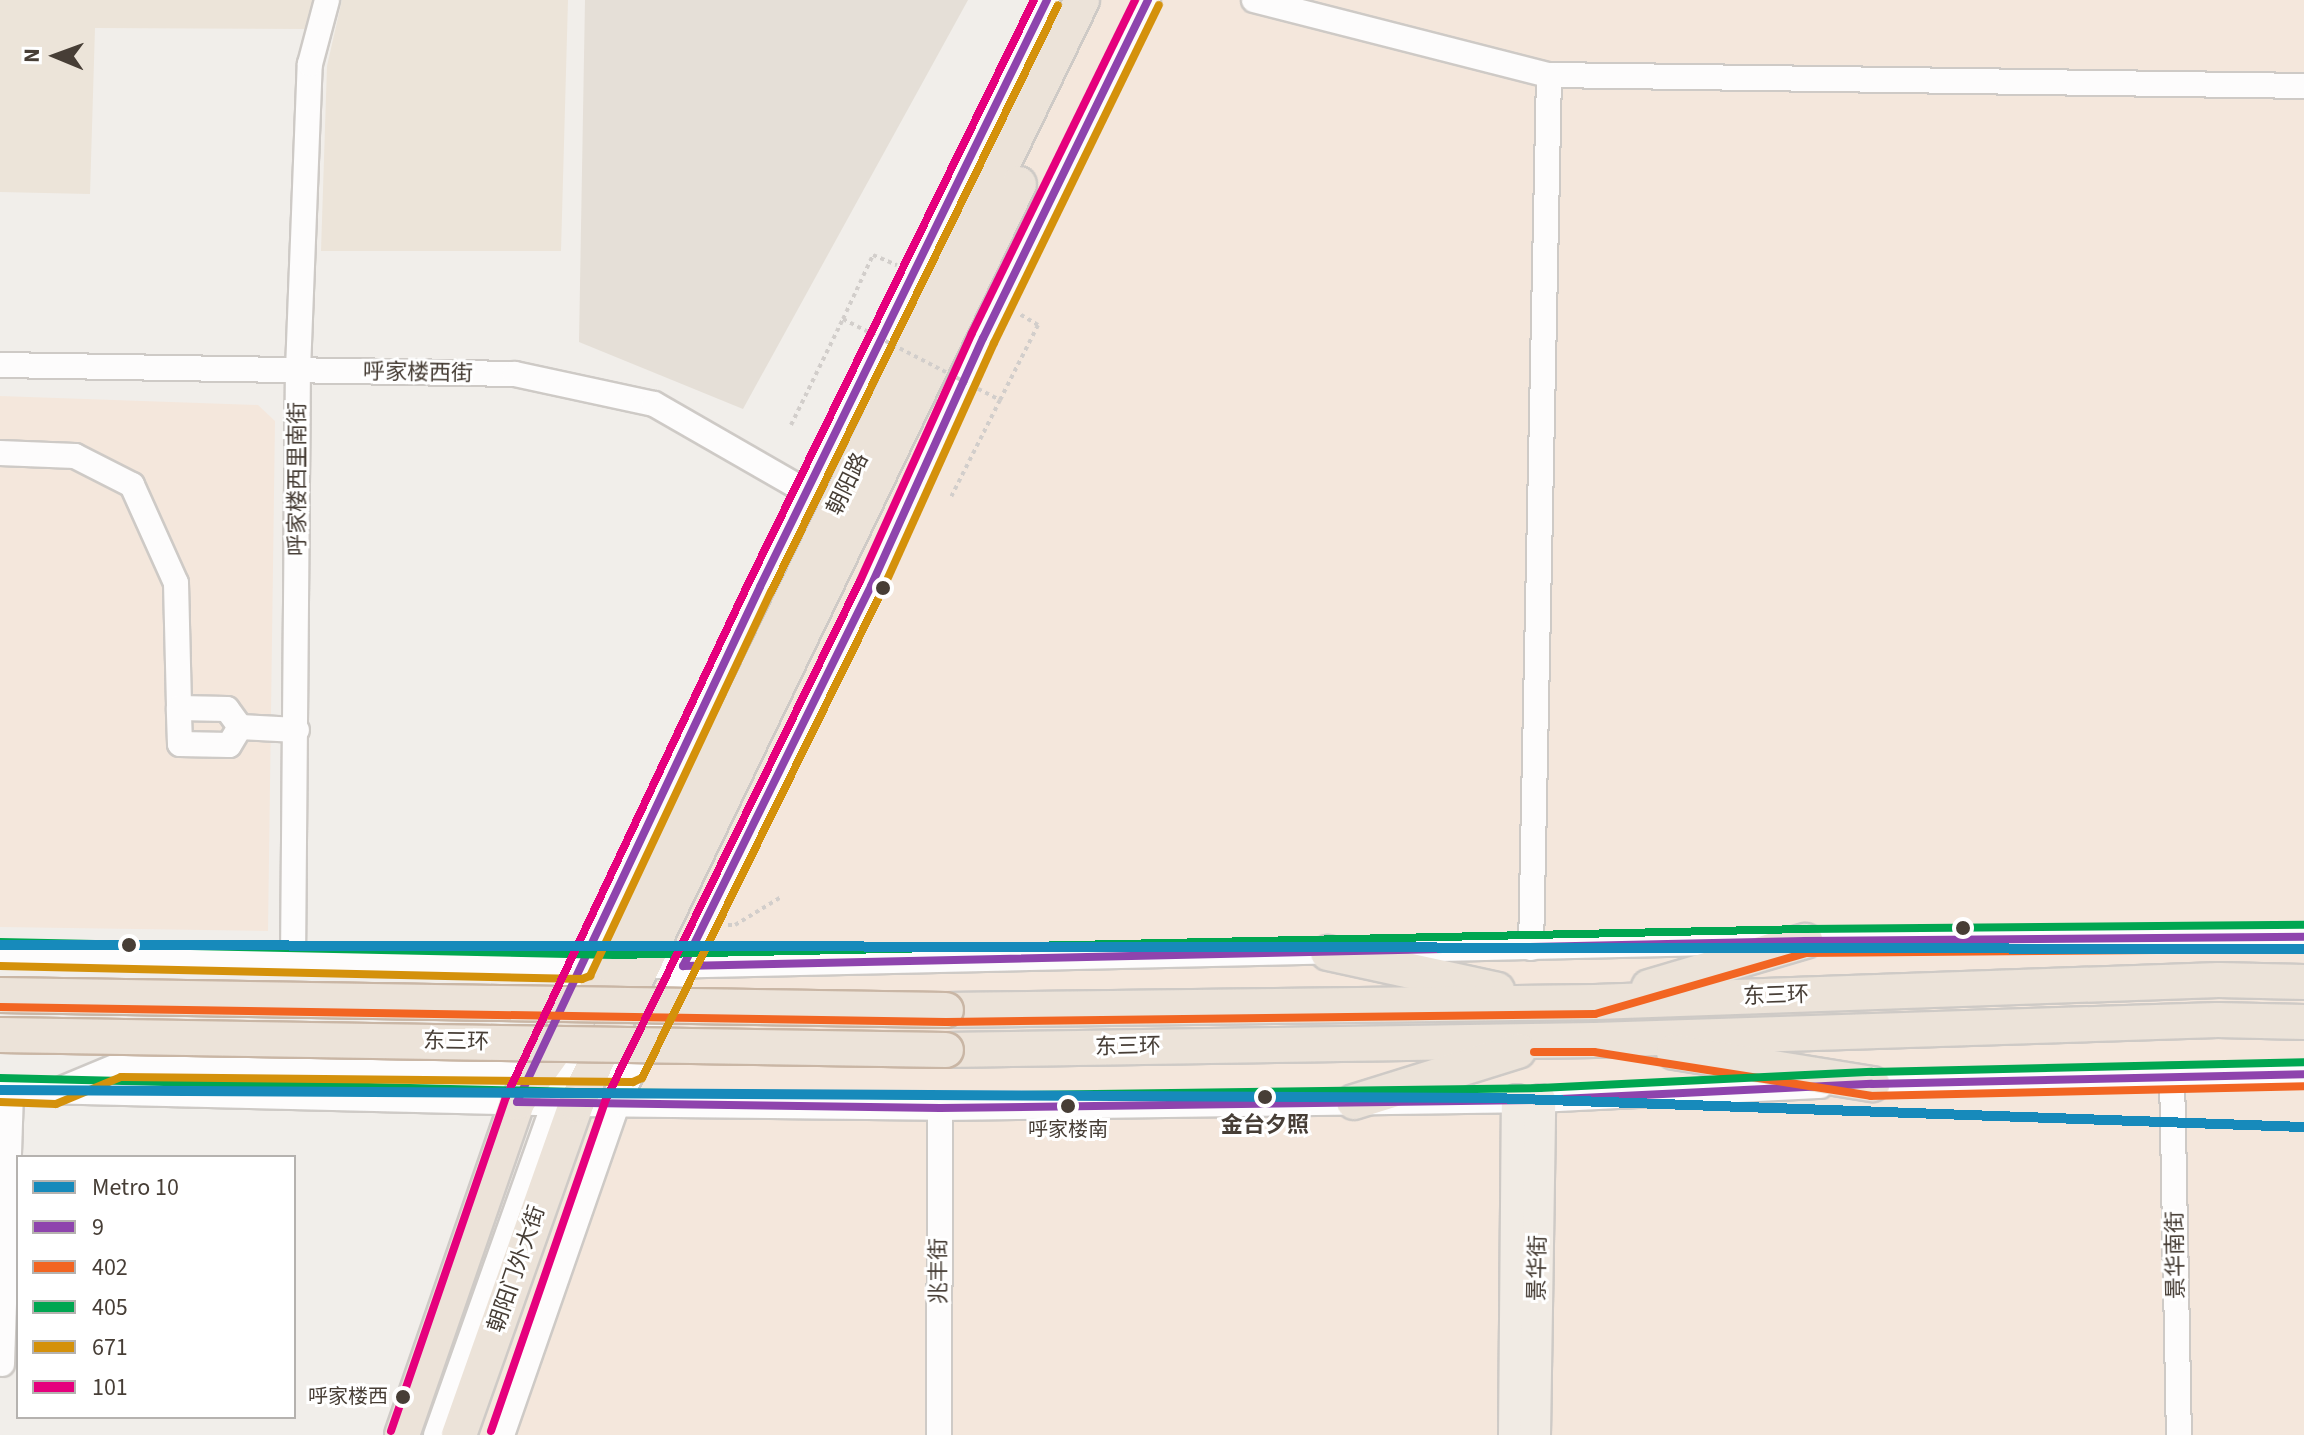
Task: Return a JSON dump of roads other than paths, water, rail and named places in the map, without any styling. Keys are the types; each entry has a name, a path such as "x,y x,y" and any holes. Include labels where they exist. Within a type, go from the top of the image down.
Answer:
{"highway":[{"name":"朝阳路","path":"613,967 1082,0"},
{"name":"朝阳路","path":"613,967 1107,0"},
{"path":"1595,1002 1805,941"},
{"path":"1328,953 1556,1002"},
{"path":"558,1070 613,967"},
{"path":"402,1435 517,1102 558,1070 613,967"},
{"name":"东三环","path":"0,995 946,1010 1595,1002 2219,980 2304,982"},
{"name":"东三环","path":"0,1035 946,1050 1595,1040 2218,1020 2304,1022"},
{"path":"1354,1102 1555,1040"},
{"path":"1595,1040 1872,1084"},
{"name":"朝阳门外大街","path":"459,1435 564,1104 558,1070"}],"main road":[{"name":"景华街","path":"1514,1435 1528,1100"},
{"name":"景华街","path":"1528,1100 1535,1435"}],"street":[{"name":"呼家楼西里南街","path":"293,961 298,370 310,64 327,0"},
{"name":"朝阳路","path":"613,967 760,587 809,493 1047,0"},
{"path":"683,966 871,586 983,338 1148,0"},
{"path":"1254,0 1549,75 2304,86"},
{"path":"1531,948 1549,75"},
{"name":"呼家楼西街","path":"0,365 515,374 654,404 809,493"},
{"path":"0,453 75,456 132,485 176,583 180,744 229,745 240,727"},
{"path":"179,708 227,709 240,727"},
{"path":"240,727 297,730"},
{"path":"0,954 613,967 1805,941 2304,937"},
{"path":"478,1102 485,965"},
{"name":"朝阳门外大街","path":"502,1435 617,1104 683,966"},
{"path":"54,1092 119,1065 633,1070"},
{"path":"2,1364 5,1090 564,1104 940,1108 1528,1100 1872,1084 2304,1074"},
{"name":"景华南街","path":"2172,1075 2179,1435"},
{"path":"436,1435 564,1104"},
{"name":"兆丰街","path":"939,1435 940,1108"}],"metro line":[{"name":"10","path":"0,945 2304,949"},
{"name":"10","path":"0,1090 1493,1098 2304,1127"}],"place":[{"name":"金台夕照","path":"1265,1097"},
{"name":"呼家楼南","path":"1068,1106"},
{"name":"呼家楼西","path":"403,1397"}]}
